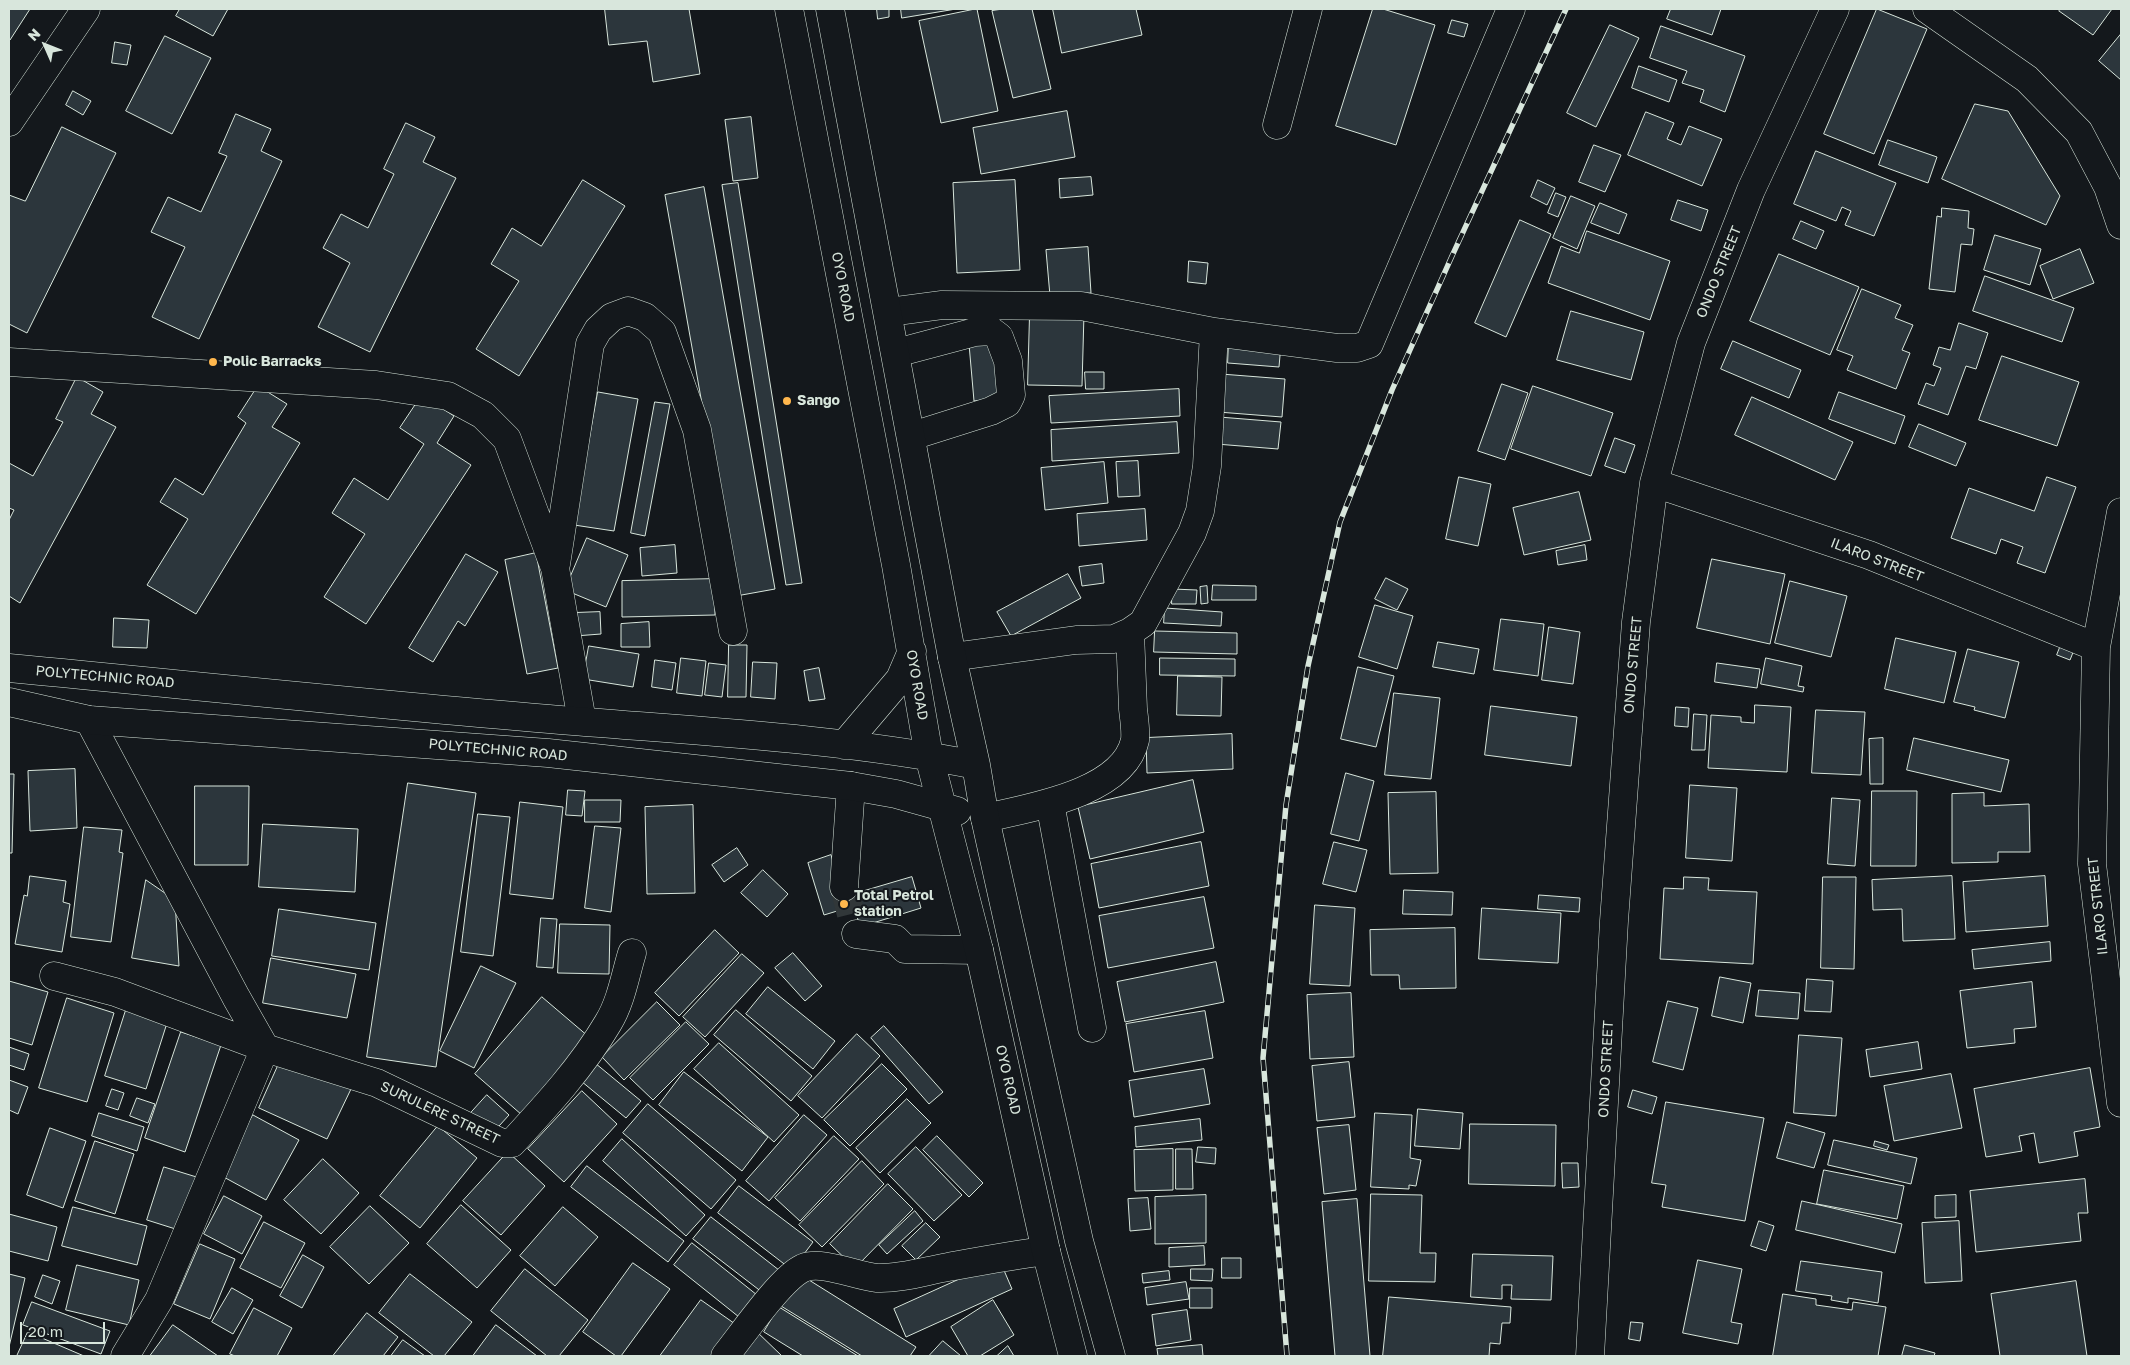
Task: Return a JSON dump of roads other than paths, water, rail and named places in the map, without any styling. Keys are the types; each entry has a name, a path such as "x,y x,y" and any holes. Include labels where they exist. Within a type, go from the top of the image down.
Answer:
{"street":[{"path":"9,122 86,9"},
{"name":"OYO ROAD","path":"789,9 912,651 929,756 979,950 1046,1251 1073,1356"},
{"path":"830,9 889,312 952,657 976,765 985,818 1080,1242 1111,1356"},
{"path":"1277,125 1308,9"},
{"path":"889,312 942,305 1082,306 1214,332 1337,348 1357,348 1369,344 1511,9"},
{"name":"ONDO STREET","path":"1590,1356 1616,882 1636,622 1654,483 1691,343 1752,190 1835,9"},
{"path":"1927,9 2027,79 2078,132 2108,187 2121,225"},
{"path":"555,568 590,344 598,330 612,317 628,311 646,317 662,332 698,430 733,631"},
{"path":"896,353 975,332 991,331 999,337 1008,361 1011,395 1007,403 990,411 912,436"},
{"path":"952,657 1056,642 1114,638 1130,632 1144,623 1192,533 1200,511 1207,466 1214,332"},
{"path":"9,362 376,385 448,396 483,415 507,439 555,568 582,721"},
{"name":"ILARO STREET","path":"1654,483 1868,555 2096,647"},
{"name":"ILARO STREET","path":"2121,512 2096,647 2092,864 2121,1103"},
{"path":"985,818 1050,804 1094,786 1112,773 1127,757 1135,739 1130,632"},
{"path":"844,745 900,679 912,651"},
{"name":"POLYTECHNIC ROAD","path":"9,668 844,745 929,756 976,765"},
{"name":"POLYTECHNIC ROAD","path":"9,702 89,720 548,753 851,786 896,794 985,818"},
{"path":"548,753 550,719"},
{"path":"89,720 265,1048 159,1300 125,1356"},
{"path":"844,886 851,786"},
{"path":"1050,804 1092,1028"},
{"path":"856,934 895,939 905,949 979,950"},
{"name":"SURULERE STREET","path":"54,976 115,992 265,1048 377,1083 502,1143 512,1143 566,1083 609,1022 632,954"},
{"path":"725,1356 784,1283 804,1268 816,1266 879,1278 903,1276 993,1258 1046,1251"}],"tunnel":[{"path":"844,887 856,934"}],"railway":[{"path":"1287,1356 1263,1058 1286,805 1308,666 1340,522 1392,390 1566,9"}],"place":[{"name":"Polic Barracks","path":"213,362"},
{"name":"Sango","path":"787,401"},
{"name":"Total Petrol station","path":"844,904"}]}
